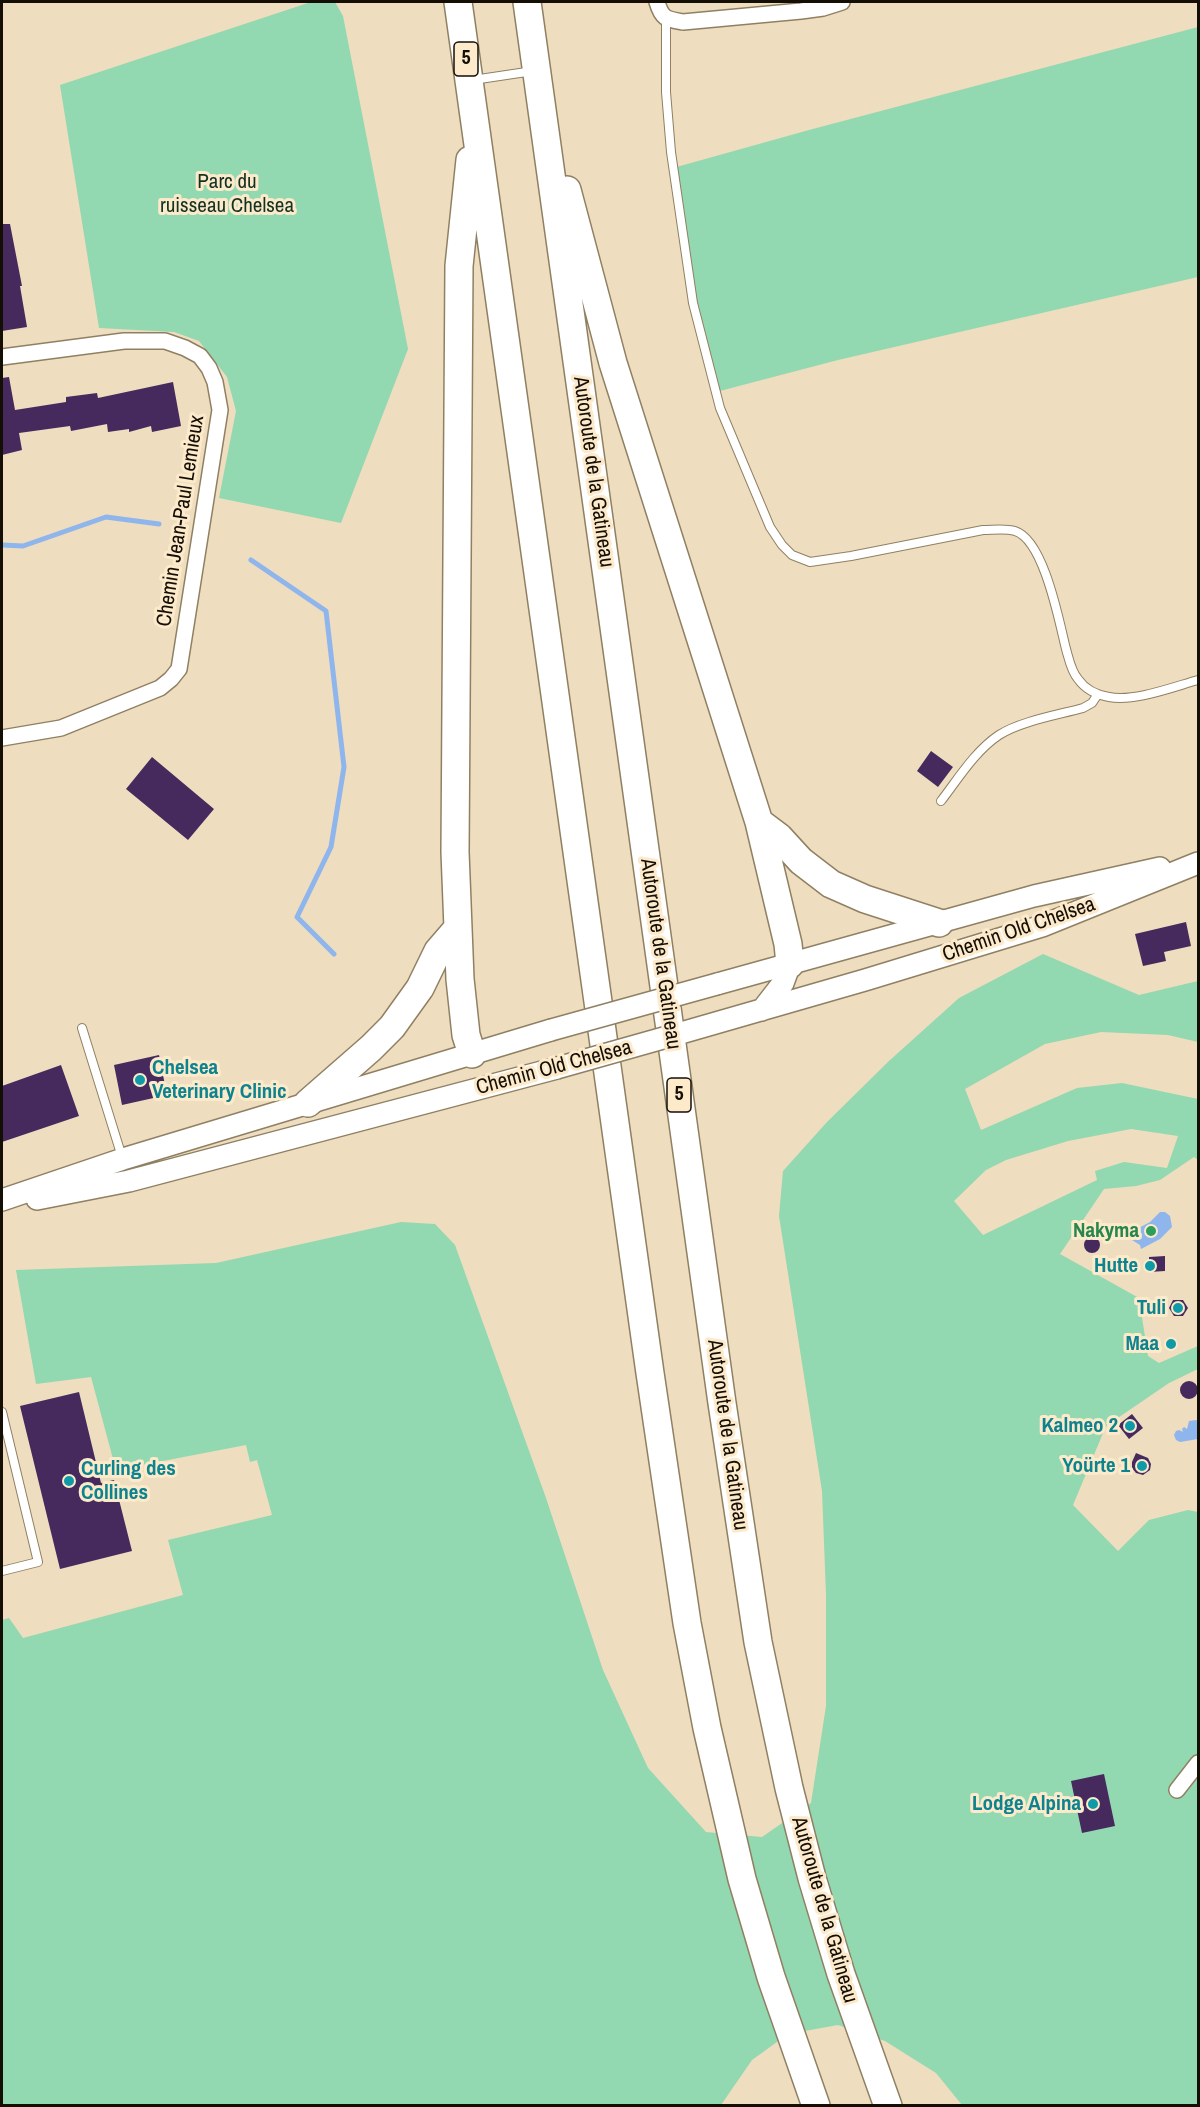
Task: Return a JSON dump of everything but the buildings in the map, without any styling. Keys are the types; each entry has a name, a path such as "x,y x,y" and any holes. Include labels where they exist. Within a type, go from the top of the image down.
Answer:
{"highway":[{"name":"5","path":"458,2 687,1623 711,1747 742,1879 771,1977 816,2106"},
{"name":"Autoroute de la Gatineau","path":"527,2 758,1642 800,1833 841,1974 888,2106"},
{"path":"537,70 613,363 759,822 788,944 790,964"},
{"path":"472,1054 465,1028 457,929 455,852 459,266 474,117"},
{"path":"759,822 779,837 806,866 831,884 865,899 939,923"},
{"path":"308,1103 392,1027 420,988 438,951 457,929"}],"street":[{"path":"657,2 660,13 666,19 682,22 801,11 842,2"},
{"name":"Chemin Jean-Paul Lemieux","path":"2,357 124,341 165,341 200,356 215,382 220,410 179,669 160,688 61,728 2,738"},
{"name":"Chemin Old Chelsea","path":"2,1200 123,1159 551,1030 1034,896 1198,861"},
{"name":"Chemin Old Chelsea","path":"2,1207 129,1181 557,1068 725,1021 1042,926 1198,861"},
{"path":"762,1010 783,983 790,964"},
{"path":"472,1054 496,1084"},
{"path":"1177,1790 1198,1763"}],"lane":[{"path":"666,19 666,92 671,152 693,303 720,408 770,527 782,545 792,555 810,562 983,530 1015,531 1034,546 1042,564 1073,673 1087,688 1112,698 1130,698 1198,680"},
{"path":"470,81 537,70"},
{"path":"941,801 989,742 1001,733 1083,708 1092,703 1098,694"},
{"path":"82,1028 123,1159"},
{"path":"2,1412 38,1562 2,1571"}],"green space":[{"name":"Parc du ruisseau Chelsea","path":"311,2 335,2 343,16 408,349 341,523 219,498 236,411 227,377 199,341 174,332 99,328 60,85"},
{"path":"1198,27 1198,277 838,360 716,392 693,303 673,168"},
{"path":"1043,954 1139,995 1198,981 1198,1042 1168,1035 1101,1032 1045,1044 965,1089 981,1130 1077,1088 1122,1083 1198,1099 1198,1160 1194,1157 1160,1180 1136,1186 1104,1189 1060,1254 1139,1298 1148,1356 1159,1363 1198,1346 1198,1369 1169,1383 1106,1426 1073,1505 1118,1551 1149,1520 1188,1510 1198,1512 1198,2105 962,2105 936,2073 885,2041 838,2025 788,2034 752,2060 721,2105 2,2105 2,1620 9,1618 23,1638 183,1595 168,1540 272,1515 257,1460 250,1462 246,1445 116,1470 91,1377 36,1384 16,1270 216,1263 401,1222 435,1224 455,1245 546,1498 603,1670 648,1768 706,1832 762,1837 811,1803 826,1706 826,1594 822,1491 779,1216 783,1171 827,1122 889,1061 959,998","holes":["1131,1129 1178,1136 1167,1168 1124,1162 1095,1171 1097,1180 983,1235 954,1201 986,1170 1006,1160 1068,1141"]}],"water":[{"name":"Nakyma","path":"1160,1212 1165,1212 1170,1216 1172,1227 1160,1239 1141,1249 1140,1245 1132,1240 1131,1232 1150,1222"},
{"path":"1189,1421 1198,1421 1198,1439 1180,1442 1176,1440 1174,1435 1176,1431 1183,1432 1182,1429 1184,1427 1187,1429"}],"waterway":[{"path":"2,545 23,546 106,517 159,524"},
{"path":"251,560 326,611 344,767 331,847 297,917 334,954"}],"place":[{"name":"Chelsea Veterinary Clinic","path":"140,1080"},
{"name":"Nakyma","path":"1151,1231"},
{"name":"Hutte","path":"1150,1266"},
{"name":"Tuli","path":"1178,1308"},
{"name":"Maa","path":"1171,1344"},
{"name":"Kalmeo 2","path":"1130,1426"},
{"name":"Yoürte 1","path":"1142,1466"},
{"name":"Curling des Collines","path":"69,1481"},
{"name":"Lodge Alpina","path":"1093,1804"}]}
